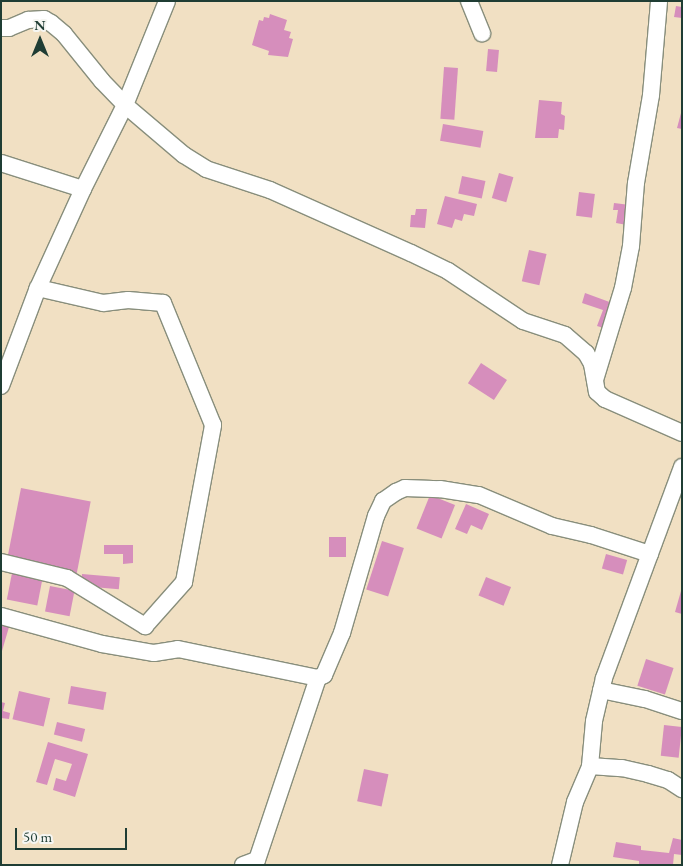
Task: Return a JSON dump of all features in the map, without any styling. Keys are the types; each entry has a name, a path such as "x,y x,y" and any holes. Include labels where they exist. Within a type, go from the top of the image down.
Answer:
{"street":[{"path":"1,386 38,288 83,189 125,105 167,1"},
{"path":"469,1 482,34"},
{"path":"595,380 623,288 631,246 636,183 651,94 659,1"},
{"path":"1,28 9,28 28,20 44,20 52,23 64,34 102,81 125,105 184,155 206,169 270,190 411,253 448,271 523,321 565,335 586,353 592,364 597,392 605,399 682,433"},
{"path":"1,163 83,189"},
{"path":"1,562 67,578 146,626 184,582 213,425 163,303 128,300 103,303 38,288"},
{"path":"560,865 575,802 590,766 594,721 601,690 682,467"},
{"path":"1,616 102,644 154,652 178,649 318,678 324,675 342,633 376,516 383,501 405,488 440,489 479,495 552,526 591,535 650,554"},
{"path":"252,863 318,678"},
{"path":"601,690 645,699 682,711"},
{"path":"590,766 630,770 668,780 682,788"}],"building":[{"path":"676,6 682,7 682,18 674,17"},
{"path":"270,14 287,20 284,30 291,32 289,38 293,39 288,57 268,55 269,51 252,45 259,20 263,21 264,17 269,18"},
{"path":"488,49 499,50 497,72 486,71"},
{"path":"444,67 458,68 454,120 440,119"},
{"path":"539,100 562,102 561,114 565,116 564,130 559,129 558,138 535,138"},
{"path":"681,113 682,129 677,128"},
{"path":"443,124 483,131 480,148 440,141"},
{"path":"499,173 513,177 506,202 492,198"},
{"path":"462,176 485,181 482,199 458,194"},
{"path":"579,192 595,194 592,218 576,216"},
{"path":"445,196 477,204 474,216 464,214 462,221 455,219 452,228 437,224"},
{"path":"614,203 630,205 627,225 616,223 618,210 613,210"},
{"path":"416,209 427,209 425,228 410,227 411,215 415,215"},
{"path":"529,250 547,254 539,285 522,281"},
{"path":"585,293 615,304 607,329 597,326 603,310 582,303"},
{"path":"481,363 507,380 494,400 468,383"},
{"path":"21,488 91,502 77,573 7,560"},
{"path":"430,495 455,505 442,538 417,528"},
{"path":"466,504 489,514 482,530 471,525 467,534 455,529"},
{"path":"329,537 346,537 346,557 329,557"},
{"path":"382,541 404,548 388,597 366,590"},
{"path":"104,545 133,545 133,563 123,564 123,554 104,554"},
{"path":"606,554 627,560 623,574 602,568"},
{"path":"12,573 42,579 37,605 7,600"},
{"path":"82,574 120,577 119,589 81,586"},
{"path":"486,577 511,587 504,606 479,596"},
{"path":"50,586 75,591 70,616 45,612"},
{"path":"682,591 682,614 675,612"},
{"path":"1,625 9,627 2,651 1,651"},
{"path":"646,659 674,668 665,695 637,686"},
{"path":"71,686 106,692 103,710 68,704"},
{"path":"19,691 50,698 44,726 12,719"},
{"path":"1,702 5,703 3,711 10,713 9,719 1,718"},
{"path":"57,722 85,729 82,742 54,735"},
{"path":"664,725 682,727 679,758 661,756"},
{"path":"48,742 88,754 75,797 53,790 56,778 66,781 72,764 55,759 47,785 36,782"},
{"path":"364,769 388,774 382,806 357,801"},
{"path":"673,838 682,840 682,855 674,854 673,865 639,865 639,861 613,857 616,842 641,846 641,850 669,853"}]}
